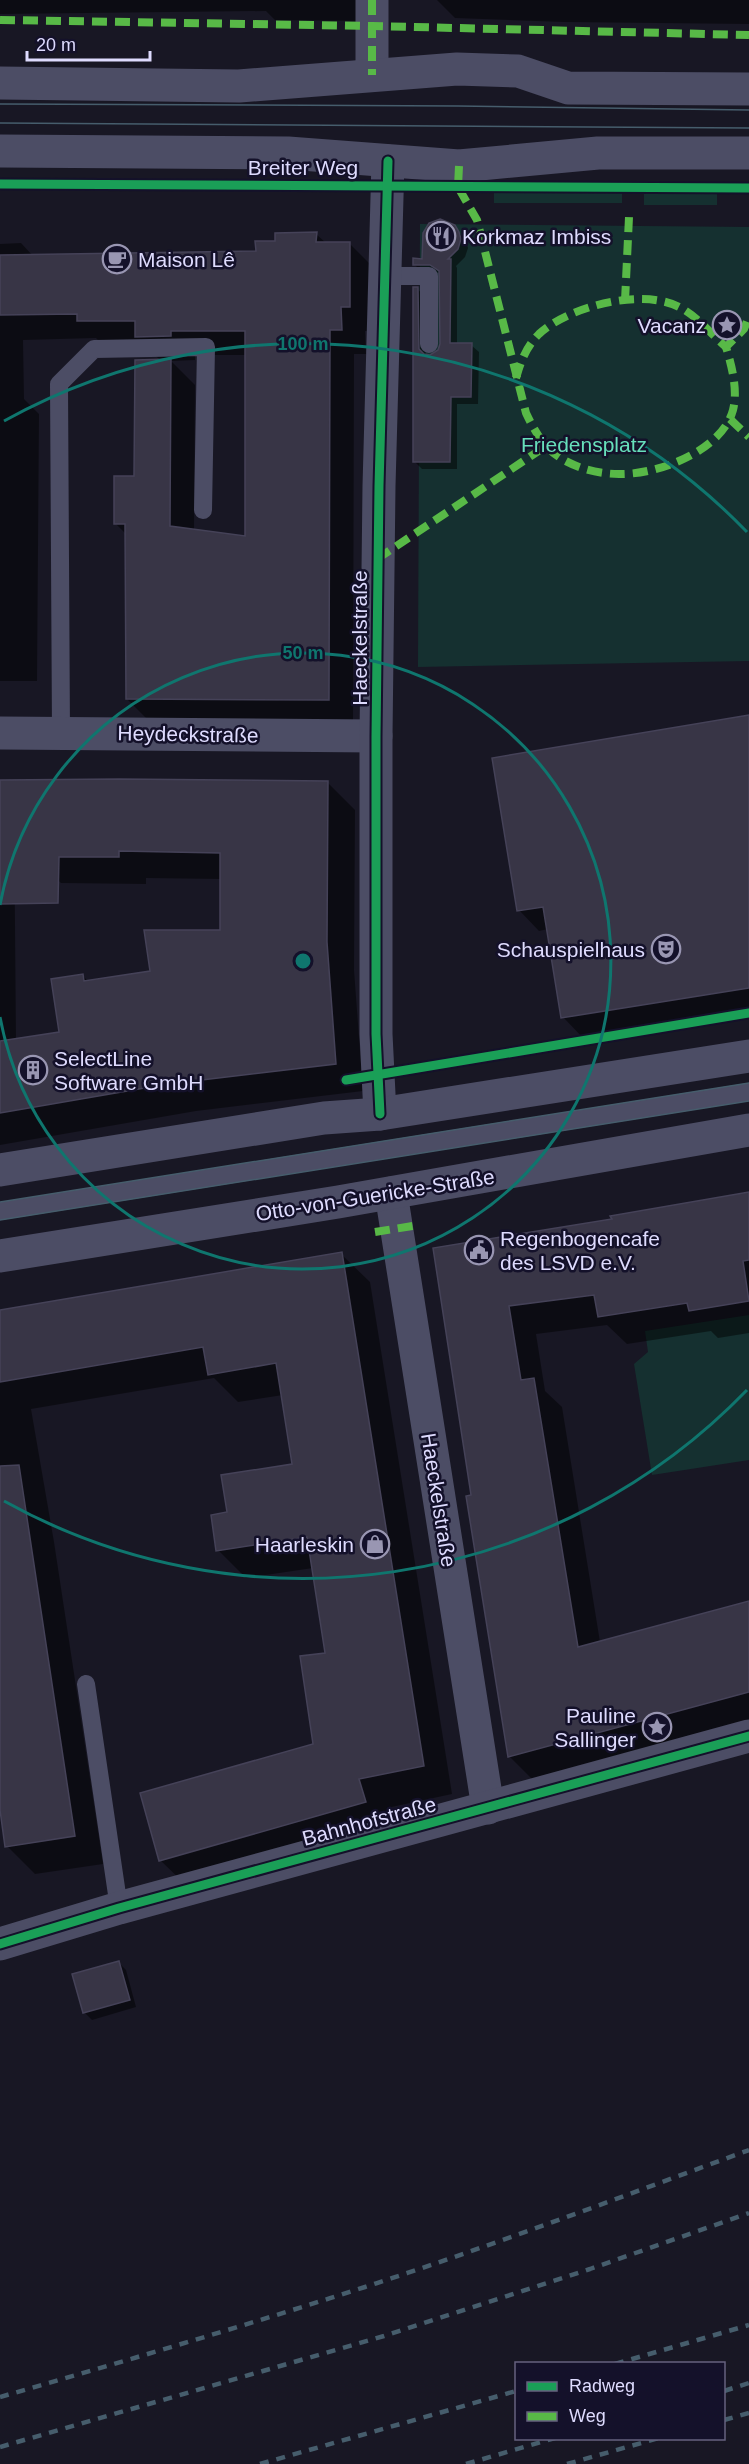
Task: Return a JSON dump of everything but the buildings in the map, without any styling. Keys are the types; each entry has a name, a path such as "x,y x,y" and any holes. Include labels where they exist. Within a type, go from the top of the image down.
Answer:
{"street":[{"path":"372,0 372,75"},
{"path":"0,83 239,86 457,69 518,71 568,88 749,89"},
{"name":"Breiter Weg","path":"0,152 288,153 459,166 598,153 749,153"},
{"name":"Haeckelstraße","path":"380,1114 376,1034 376,736 383,276 388,161"},
{"name":"Heydeckstraße","path":"0,733 376,736"},
{"path":"0,1170 324,1118 380,1114 749,1056"},
{"name":"Otto-von-Guericke-Straße","path":"0,1256 391,1193 749,1130"},
{"name":"Haeckelstraße","path":"391,1193 488,1808"},
{"name":"Bahnhofstraße","path":"0,1944 119,1908 749,1736"}],"lane":[{"path":"383,276 429,276 429,344"},
{"path":"61,733 59,384 94,349 206,347 203,510"},
{"path":"0,1211 749,1092"},
{"path":"86,1684 119,1908"}],"green space":[{"path":"494,192 622,192 622,203 494,203"},
{"path":"644,194 717,194 717,205 644,205"},
{"name":"Friedensplatz","path":"420,224 749,227 749,661 418,667"},
{"path":"749,1315 749,1460 652,1475 634,1364 648,1352 645,1331"}],"tram line":[{"path":"0,104 749,110"},
{"path":"0,123 749,128"},
{"path":"0,1202 749,1083"},
{"path":"0,1220 749,1101"}],"railway":[{"path":"0,2397 183,2344 365,2287 509,2238 749,2150"},
{"path":"0,2447 384,2336 590,2269 749,2213"},
{"path":"622,2362 749,2325"},
{"path":"725,2391 749,2383"},
{"path":"260,2464 515,2391"},
{"path":"725,2420 749,2413"},
{"path":"466,2464 548,2440"},
{"path":"567,2464 652,2440"}],"marked path":[{"path":"372,0 372,75"},
{"path":"0,20 749,35"},
{"path":"459,166 458,187 477,220 526,413 545,445 569,463 597,472 634,473 669,465 702,449 727,425 733,410 734,378 726,347 744,329 749,316"},
{"path":"625,301 629,217"},
{"path":"516,378 527,349 539,334 569,315 607,303 647,299 666,302 687,312 726,347"},
{"path":"730,419 749,437"},
{"path":"377,559 546,446"},
{"path":"375,1232 413,1226"}],"cycle path":[{"path":"380,1114 376,1034 376,736 379,486 388,161"},
{"path":"0,184 749,188"},
{"path":"346,1080 749,1013"},
{"path":"0,1944 119,1908 749,1736"}],"place":[{"name":"Korkmaz Imbiss","path":"441,236"},
{"name":"Maison Lê","path":"117,259"},
{"name":"Vacanz","path":"727,325"},
{"name":"Schauspielhaus","path":"666,949"},
{"name":"SelectLine Software GmbH","path":"33,1070"},
{"name":"Regenbogencafe des LSVD e.V.","path":"479,1250"},
{"name":"Haarleskin","path":"375,1544"},
{"name":"Pauline Sallinger","path":"657,1727"}]}
